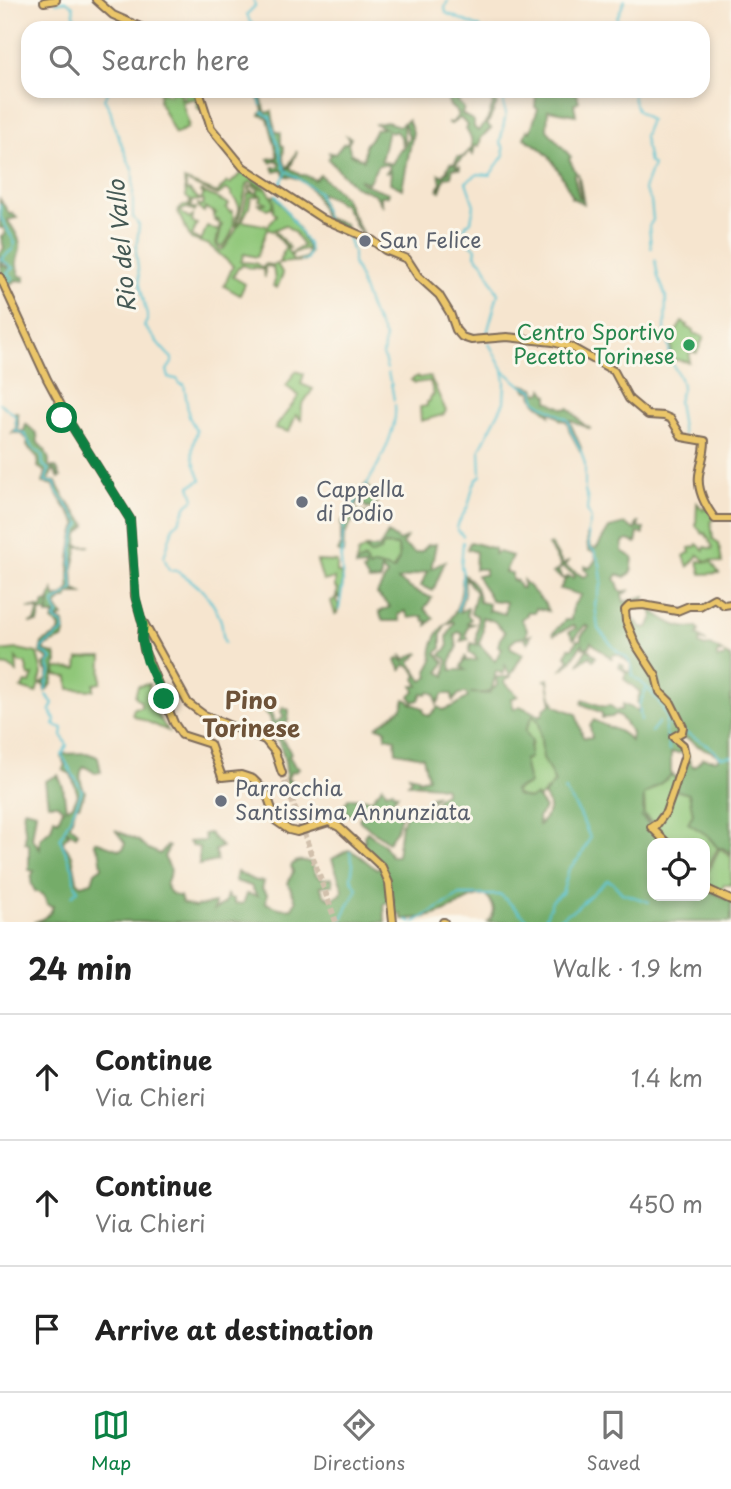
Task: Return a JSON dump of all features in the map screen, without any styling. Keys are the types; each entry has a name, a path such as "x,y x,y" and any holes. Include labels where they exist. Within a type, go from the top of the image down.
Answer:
{"main road":[{"path":"96,0 122,21"},
{"path":"201,98 211,128 243,167 315,215 410,262 418,276 439,295 460,335 471,340 507,337 553,342 571,347 614,372 627,397 645,414 668,417 682,437 705,441 704,459 699,475 700,489 715,519 731,519"},
{"path":"2,282 64,415 130,519 135,593 146,632 188,703 204,715 265,740 273,750 282,773"},
{"path":"663,838 655,828 666,811 685,755 681,742 673,737 682,732 683,727 671,703 659,691 656,676 644,659 629,628 625,612 627,608 643,605 677,611 700,606 714,598 724,605 731,604"},
{"path":"146,632 143,642 147,661 174,723 182,735 212,746 223,777 241,775 253,779 266,792 276,821 289,830 297,832 331,822 352,840 382,867 389,883 392,918"},
{"path":"710,890 731,900"}],"green space":[{"path":"159,98 195,98 182,102 188,128 175,134"},
{"path":"195,98 199,98 203,111 198,108"},
{"path":"258,98 261,98 266,113 272,111 275,131 281,133 283,158 287,169 297,151 290,168 315,180 320,175 344,197 363,235 342,203 319,193 326,218 345,224 347,230 324,219 312,190 300,180 285,176 282,170 275,172 273,167 279,167 280,163 276,160 271,163 268,159 278,157 268,118 260,115 263,110"},
{"path":"447,98 461,98 456,100 464,108 462,114 474,121 474,127 478,131 487,121 493,104 490,98 494,98 497,104 487,125 491,128 481,138 479,146 475,145 473,155 468,152 472,147 466,129 468,126 460,118 451,124 447,122 452,123 459,114 450,106"},
{"path":"536,98 578,98 579,101 574,104 576,115 548,110 547,130 571,157 569,159 576,173 574,176 579,197 581,198 578,173 584,204 570,197 573,197 548,156 524,138 527,130 530,132 538,109 535,107"},
{"path":"408,120 413,132 402,189 390,183 391,171 385,173 390,168 388,165 378,165 368,183 360,180 361,183 389,193 388,196 380,196 383,207 375,194 354,186 328,159 331,154 328,152 335,154 347,143 347,136 351,138 348,143 351,154 364,160 365,145 376,129 384,128 376,124 387,122 399,126 403,123 402,146 401,137 395,131 392,133 388,130 381,161 392,164 409,137 404,123"},
{"path":"458,157 463,157 456,167 460,166 460,169 453,168 451,176 445,177 440,191 438,190 441,183 439,174 444,176 447,169 448,173 450,163 454,164"},
{"path":"241,173 262,182 273,200 275,195 298,228 310,252 305,261 279,263 287,248 274,233 276,232 290,248 287,249 293,261 306,258 308,252 306,249 293,253 292,256 291,253 303,246 294,232 285,225 272,231 267,229 257,257 244,254 241,262 255,263 263,268 265,264 277,264 283,274 277,288 273,286 273,267 265,266 265,278 264,270 242,265 233,277 245,284 240,295 224,286 233,266 209,245 191,239 178,213 178,210 191,201 186,197 184,180 217,193 227,182 230,184","holes":["186,181 218,195 226,189 232,193 239,206 236,218 238,220 247,185 250,182 255,183 265,190 255,184 252,186 259,189 257,192 262,197 259,200 267,203 259,204 267,209 272,207 274,200 273,211 276,215 268,226 242,221 251,197 259,196 250,189 250,185 249,190 254,193 248,193 236,230 224,249 220,250 216,244 220,224 218,231 207,226 201,241 192,236 197,224 192,222 193,216 189,219 180,211 187,208 195,211 196,208 190,208 189,205 191,206 192,201 200,200 189,190 186,191"]},
{"path":"201,191 229,204 226,208 232,211 233,229 223,247 217,245 222,225 213,220 220,221 213,217 213,213 216,213 205,208 204,212 199,209 198,204 203,206 204,201 201,199 204,195"},
{"path":"0,199 10,215 12,213 17,218 7,220 19,241 17,265 20,276 25,277 25,281 17,280 7,286 3,282 7,278 3,277 0,265 6,266 7,269 9,267 6,263 0,263 0,253 4,248 1,237 5,234 4,228 0,228"},
{"name":"Centro Sportivo Pecetto Torinese","path":"682,322 694,331 693,333 704,337 697,353 690,351 689,362 671,359 672,335"},
{"path":"296,371 304,374 301,384 313,389 302,405 301,420 296,415 289,432 275,428 299,396 286,386"},
{"path":"418,376 430,376 446,411 443,415 421,421 420,407 427,406 430,397 434,395 430,381 415,383 411,380"},
{"path":"523,385 534,388 538,393 543,389 548,401 564,409 569,408 591,429 569,420 580,450 567,421 550,412 550,415 536,402 532,391 527,391"},
{"path":"15,412 18,412 18,431 24,431 26,424 37,434 38,443 49,460 49,467 56,467 61,477 59,478 53,469 48,481 56,482 69,504 85,522 86,526 78,534 79,545 74,546 90,546 78,547 73,567 74,590 84,594 69,594 67,599 62,599 56,606 63,617 56,619 64,623 65,634 62,639 45,646 45,652 55,654 57,661 52,684 45,691 44,685 41,684 47,679 48,670 45,670 44,665 49,660 40,653 42,643 59,633 60,627 52,621 55,615 47,615 51,600 47,613 41,611 38,623 29,623 35,622 39,610 28,608 43,608 43,603 49,602 53,590 56,598 64,595 70,588 71,555 78,524 54,485 43,483 46,472 38,467 37,458 27,446 28,440 21,433 12,433 16,428"},
{"path":"366,484 370,490 367,496 377,503 372,509 368,509 359,500 354,509 368,514 358,521 353,520 344,537 341,553 338,551 341,546 341,522"},
{"path":"697,503 704,511 706,507 714,519 711,521 713,539 719,543 722,563 711,560 708,561 711,561 719,573 701,574 698,561 707,562 698,555 688,567 684,556 690,552 689,548 697,544 704,550 705,547 713,547 705,533 696,526"},
{"path":"639,522 638,527 644,529 644,534 638,533 636,543 628,540 623,542 622,551 633,558 631,573 625,577 618,574 615,579 622,593 630,590 622,595 624,602 645,596 645,599 629,604 629,614 641,627 648,628 653,617 651,609 678,626 697,627 697,635 707,642 700,640 699,644 705,647 711,645 722,652 717,653 717,658 724,658 725,654 731,657 731,854 718,848 707,835 688,823 693,814 689,794 675,790 688,755 694,767 703,758 716,760 720,757 682,737 679,741 684,753 671,753 671,773 676,778 672,775 644,795 643,813 650,821 656,822 651,823 641,816 661,838 647,838 647,901 710,901 710,891 731,901 731,922 488,922 494,912 493,907 487,896 481,896 441,913 407,919 402,919 401,914 393,914 393,899 384,904 385,922 34,922 48,915 53,906 48,905 43,895 35,891 32,883 31,876 34,871 29,870 29,844 25,843 24,809 36,812 32,838 40,849 40,839 51,829 54,818 58,820 63,809 57,804 48,804 45,781 58,775 63,787 66,809 73,805 78,795 71,774 63,770 64,754 87,753 98,757 101,772 95,773 84,766 82,769 80,779 85,792 79,806 76,806 70,825 78,832 76,836 66,830 69,835 63,844 72,855 77,881 81,885 92,882 95,872 102,867 95,841 120,850 124,848 125,843 115,830 160,854 169,847 164,857 171,870 166,885 170,892 180,896 182,903 194,907 215,903 214,910 225,903 227,895 234,899 234,903 243,904 247,894 257,896 251,886 235,881 237,872 264,882 262,889 267,894 266,903 292,908 296,901 288,883 293,872 291,866 300,861 311,863 316,875 323,879 332,878 333,885 320,886 324,895 331,899 340,895 343,890 332,859 348,850 377,869 381,866 357,841 365,841 367,832 383,844 391,856 397,856 401,825 407,814 433,808 439,796 445,793 445,788 408,783 411,780 409,775 417,777 418,780 428,778 423,757 396,752 395,739 385,737 386,730 377,727 402,708 405,699 423,708 424,713 429,716 438,707 443,710 468,697 466,693 459,694 453,701 452,694 443,694 437,704 435,694 430,692 422,693 419,700 413,702 410,696 415,692 413,686 419,686 415,679 417,675 411,667 405,665 401,670 396,661 399,658 406,663 401,655 407,659 420,653 410,662 422,681 429,677 427,671 433,660 432,646 445,625 441,635 441,649 436,653 444,662 439,672 445,676 447,660 441,655 448,647 447,637 454,623 453,621 447,624 459,600 462,574 475,585 479,602 489,604 488,612 489,610 505,614 506,602 491,600 478,578 477,575 485,575 485,569 475,569 476,552 467,549 470,542 495,549 494,554 499,552 512,556 505,572 512,573 512,580 517,581 520,588 523,588 523,580 548,611 536,608 535,612 527,612 521,619 527,629 526,637 531,635 528,643 524,637 510,644 511,648 523,654 510,676 505,665 503,674 496,671 492,689 486,693 470,693 488,694 497,685 496,677 510,677 504,682 518,696 511,699 514,709 520,706 541,716 545,708 552,704 550,695 556,706 576,714 583,737 592,738 590,726 594,720 619,731 631,741 632,733 620,716 616,714 602,718 602,713 582,704 583,700 622,710 623,704 638,711 640,692 624,679 626,672 619,667 620,664 624,666 623,669 630,673 631,664 618,654 612,655 612,659 591,642 588,649 596,657 593,660 590,656 578,664 588,647 583,648 583,643 569,664 562,669 569,659 566,656 569,648 573,648 577,640 581,640 589,627 585,625 574,639 569,632 576,628 574,625 554,635 553,633 565,620 571,620 573,606 581,595 560,589 565,580 553,573 558,570 562,578 573,578 575,575 563,568 559,569 561,566 548,545 551,544 563,565 570,560 565,566 584,577 589,574 585,566 590,568 596,559 595,553 588,550 587,533 590,547 594,549 609,528 625,524 635,530","holes":["465,577 476,593 471,613 477,616 477,645 471,643 469,653 477,660 466,661 466,656 461,667 465,670 451,670 450,663 457,648 455,635 458,632 463,634 461,641 469,639 466,635 468,626 473,624 467,623 471,619 467,615 468,608 459,612","482,617 494,621 505,632 500,639 498,646 502,648 495,661 479,644 483,632","533,715 539,722 543,758 555,782 543,796 549,811 539,825 538,818 545,808 536,796 529,799 516,795 514,790 529,784 524,760 530,758 532,741 525,731"]},
{"path":"388,533 399,541 406,538 402,544 415,553 428,545 436,544 431,569 445,561 433,591 421,586 427,571 398,580 432,598 424,609 434,618 427,625 423,616 409,618 405,611 398,615 400,621 383,621 379,612 390,607 377,594 387,575 381,569 381,580 369,581 363,571 365,566 356,567 356,564 365,559 369,568 375,565 394,570 399,559 398,546 384,545 380,551 370,555 366,548 379,548"},
{"path":"384,545 398,546 399,559 395,571 375,565 368,569 363,560 356,564 358,553 366,548 367,552 380,551"},
{"path":"317,561 337,562 337,573 341,573 343,583 340,599 338,596 336,601 339,605 335,614 331,601 335,599 338,590 335,588 335,578 323,581"},
{"path":"18,649 37,653 42,674 36,693 21,688 30,683 33,675 29,676 25,663 20,663 16,658 17,672 1,665 0,651"},
{"path":"102,657 101,683 94,684 94,690 69,689 68,677 55,675 56,668 77,669 78,659"},
{"path":"149,684 149,698 155,698 155,712 168,731 132,715 134,708 141,707 141,702 135,696 138,686"},
{"path":"262,702 268,705 275,723 284,717 281,712 283,707 289,710 288,721 280,729 280,736 291,753 289,756 299,768 291,772 287,779 291,781 286,789 284,755 276,740 270,718 261,706"},
{"path":"533,714 539,722 543,758 555,782 538,799 516,795 514,791 529,784 524,760 532,741 525,732"},
{"path":"672,775 676,778 665,811 656,822 650,822 643,813 644,795"},
{"path":"383,786 386,792 393,790 393,793 398,794 390,803 375,804 373,808 379,811 399,806 414,808 428,804 431,797 437,794 428,807 403,810 396,831 388,842 361,822 359,819 363,813 360,810 353,816 343,807 349,798 372,799"},
{"path":"675,790 689,793 693,814 688,823 710,838 667,838 656,827"},
{"path":"209,833 222,847 215,850 217,861 199,865 199,847 192,846 189,842 205,841 204,834"},
{"path":"710,839 718,848 710,863"},
{"path":"720,848 731,857 731,885 724,885 719,894 710,890 710,867"}],"waterway":[{"path":"250,21 247,14 255,6 254,0"},
{"path":"448,0 446,13 465,21"},
{"path":"618,21 625,0"},
{"name":"Rio del Vallo","path":"56,3 66,1 73,6 75,21"},
{"name":"Rio del Vallo","path":"105,98 133,172 133,217 139,225 136,252 147,315 144,326 172,358 167,370 169,378 184,384 189,417 197,431 193,456 201,480 190,486 194,498"},
{"path":"259,98 261,105"},
{"path":"486,337 498,294 483,263 475,255 476,248 469,243 470,236 463,234 466,225 471,221 474,205 466,182 478,174 490,175 504,155 500,143 506,113 503,104 506,98"},
{"path":"633,98 637,110 650,120 644,135"},
{"path":"262,112 270,117 285,170"},
{"path":"644,137 649,162 653,165 651,171"},
{"path":"287,171 318,192 326,218"},
{"path":"278,188 286,173"},
{"path":"650,173 644,189 651,201 651,248"},
{"path":"276,195 308,244 310,251 306,260 301,261"},
{"path":"0,205 1,218 15,243 13,249 1,259 13,268 7,273 13,278 7,282"},
{"path":"347,232 352,250"},
{"path":"353,252 353,263 360,279"},
{"path":"655,260 664,291"},
{"path":"360,281 372,313"},
{"path":"664,292 665,330 669,348"},
{"path":"373,315 385,337 383,355 387,369"},
{"path":"488,342 503,369 505,382"},
{"path":"669,350 682,390"},
{"path":"505,372 522,386"},
{"path":"388,373 390,381"},
{"path":"391,383 394,400"},
{"path":"481,476 480,449 504,402 505,383"},
{"path":"523,386 533,390 536,401 568,420 580,449"},
{"path":"681,392 678,401 683,435"},
{"path":"0,403 15,415 15,431 24,434 42,455 43,465 49,470 45,481 55,483 57,492 81,524 73,546 73,589 54,603 58,615 54,619 63,625 64,631 42,647 42,651 52,659 48,664 50,672 45,691"},
{"path":"341,559 346,521 387,446 394,425 395,405"},
{"path":"581,451 585,464 587,510 591,519 588,530"},
{"path":"463,536 457,529 458,525 480,476"},
{"name":"Rio del Vallo","path":"177,571 169,570 164,557 173,527 193,500"},
{"path":"588,532 589,547 593,550"},
{"path":"463,542 463,573"},
{"path":"594,551 600,564 602,582 595,604 598,629 617,651 626,657 632,666 633,676 655,697 670,724 681,730"},
{"path":"339,610 343,583 341,560"},
{"name":"Rio del Vallo","path":"178,572 192,581 214,606 221,621 225,643"},
{"path":"457,611 463,593 462,574"},
{"path":"640,703 646,689"},
{"path":"46,695 53,703 50,710 55,720 54,725 63,728 62,736 67,745 62,755 81,789"},
{"path":"639,704 641,720"},
{"path":"666,721 668,740"},
{"path":"651,732 659,722"},
{"path":"684,732 709,746 721,757 731,756"},
{"path":"668,742 669,751"},
{"path":"74,882 73,869 60,839 82,790"},
{"path":"540,922 545,919 552,901 562,893 569,869 581,856 590,838 580,814 565,790"},
{"path":"340,922 357,889 351,878 353,864 350,852"},
{"path":"553,922 575,909 607,880 622,893 649,902"},
{"path":"72,896 78,890 75,884"},
{"path":"415,922 460,895 501,895 530,922"},
{"path":"407,920 412,922"}],"tunnel":[{"path":"282,773 336,922"}],"place":[{"name":"San Felice","path":"365,241"},
{"name":"Centro Sportivo Pecetto Torinese","path":"689,345"},
{"name":"Cappella di Podio","path":"302,502"},
{"name":"Parrocchia Santissima Annunziata","path":"221,801"}],"district":[{"name":"Pino Torinese","path":"251,715"}],"route":[{"path":"62,418 70,423 130,519 136,599 143,625 142,639 147,661 164,699"}]}
